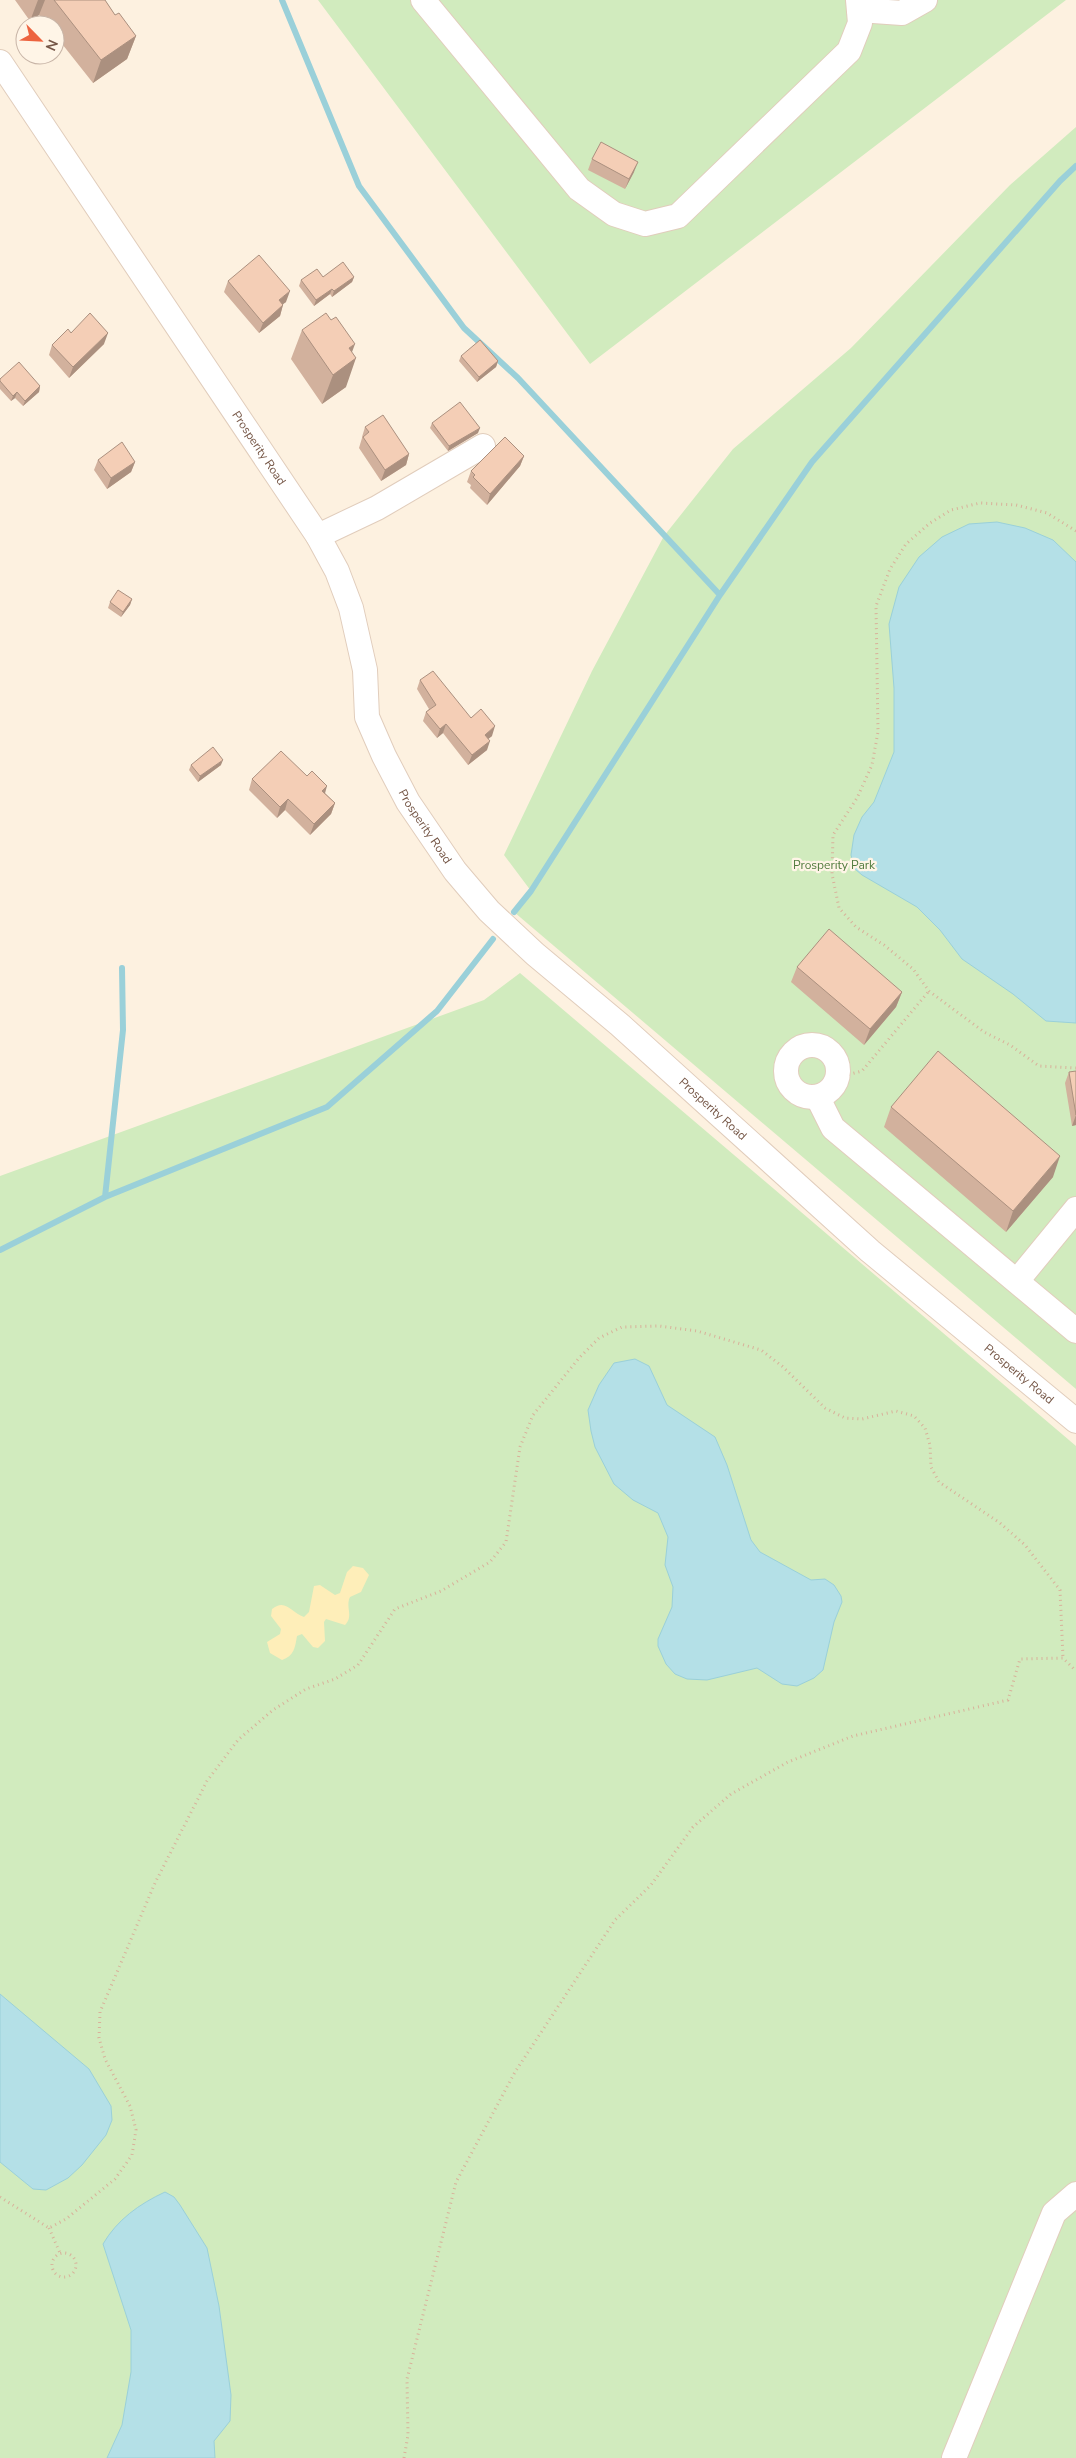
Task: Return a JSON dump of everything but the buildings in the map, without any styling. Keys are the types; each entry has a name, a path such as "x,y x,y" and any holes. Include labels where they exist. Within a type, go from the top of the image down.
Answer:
{"street":[{"path":"423,0 579,189 614,214 645,224 678,216 849,51 860,23 859,5 902,13 923,1"},
{"name":"Prosperity Road","path":"0,62 318,536 337,571 351,608 365,670 367,717 384,756 408,802 455,872 489,911 535,954 620,1025 870,1251 1076,1421"},
{"path":"318,536 377,508 483,446"},
{"path":"813,1044 827,1049 838,1061 839,1077 831,1091 818,1098 802,1095 789,1086 785,1073 789,1056 800,1047 813,1044"},
{"path":"818,1098 833,1128 1076,1331"},
{"path":"1017,1281 1076,1209"},
{"path":"954,2458 1054,2214 1076,2194"}],"path":[{"path":"1076,531 1047,513 1016,504 980,503 951,510 930,523 906,544 890,569 876,606 877,740 872,765 857,798 833,836 832,874 838,908 856,927 884,945 913,969 929,991 984,1032 1010,1044 1039,1066 1076,1068"},
{"path":"839,1077 862,1071 929,991"},
{"path":"49,2228 66,2219 115,2179 132,2155 136,2130 130,2106 105,2059 99,2038 100,2012 155,1883 207,1781 238,1740 273,1710 306,1689 335,1679 358,1665 395,1609 441,1590 490,1562 506,1542 520,1447 533,1415 579,1358 599,1338 622,1328 659,1326 697,1331 761,1350 782,1366 825,1408 846,1418 862,1419 896,1411 914,1416 925,1428 930,1445 931,1467 939,1482 1000,1523 1025,1545 1060,1590 1063,1658 1076,1671"},
{"path":"404,2458 408,2435 407,2379 423,2306 456,2182 515,2072 615,1920 651,1885 693,1827 731,1794 788,1762 853,1736 1008,1700 1020,1659 1063,1658"},
{"path":"0,2197 49,2228 60,2253"},
{"path":"68,2252 76,2261 74,2273 66,2277 58,2276 53,2270 52,2262 60,2253 68,2252"}],"green space":[{"path":"318,0 1066,0 590,364"},
{"name":"Prosperity Park","path":"1076,127 1076,1389 514,912 531,891 504,855 592,671 664,536 733,449 851,348 1010,185"},
{"path":"520,973 1076,1446 1076,2458 0,2458 0,1176 484,1000"}],"sand":[{"path":"353,1566 363,1568 369,1575 361,1592 350,1597 348,1622 345,1625 326,1619 324,1622 325,1641 318,1648 313,1647 302,1634 297,1636 293,1651 286,1658 282,1660 270,1653 267,1642 280,1634 281,1629 271,1616 272,1609 281,1605 285,1606 304,1617 309,1612 314,1586 320,1585 335,1595 340,1593 347,1572"}],"water":[{"path":"997,522 1025,528 1053,540 1076,562 1076,1023 1046,1021 1013,994 962,959 940,930 917,907 855,869 851,855 854,835 862,817 874,802 894,752 894,688 889,624 899,587 919,557 942,537 969,524"},
{"path":"635,1359 649,1366 667,1405 715,1437 727,1465 751,1540 760,1552 811,1580 825,1579 834,1585 841,1596 842,1602 834,1622 823,1670 814,1678 797,1686 782,1684 757,1668 707,1680 687,1679 675,1674 666,1664 658,1646 658,1639 672,1607 673,1587 665,1565 668,1537 658,1513 633,1500 614,1484 595,1447 588,1410 599,1385 614,1363"},
{"path":"0,1994 89,2069 111,2106 112,2120 106,2135 82,2165 68,2178 46,2190 33,2189 0,2162"},
{"path":"165,2192 174,2197 180,2205 207,2248 219,2306 231,2395 230,2421 214,2441 215,2458 107,2458 122,2425 131,2372 131,2330 103,2244 122,2220 146,2202"}],"waterway":[{"path":"282,0 359,186 464,328 518,378 720,595"},
{"path":"514,912 531,891 720,595 812,462 1060,181 1076,166"},
{"path":"0,1250 105,1197 327,1107 437,1011 493,939"},
{"path":"105,1197 123,1030 122,968"}]}
